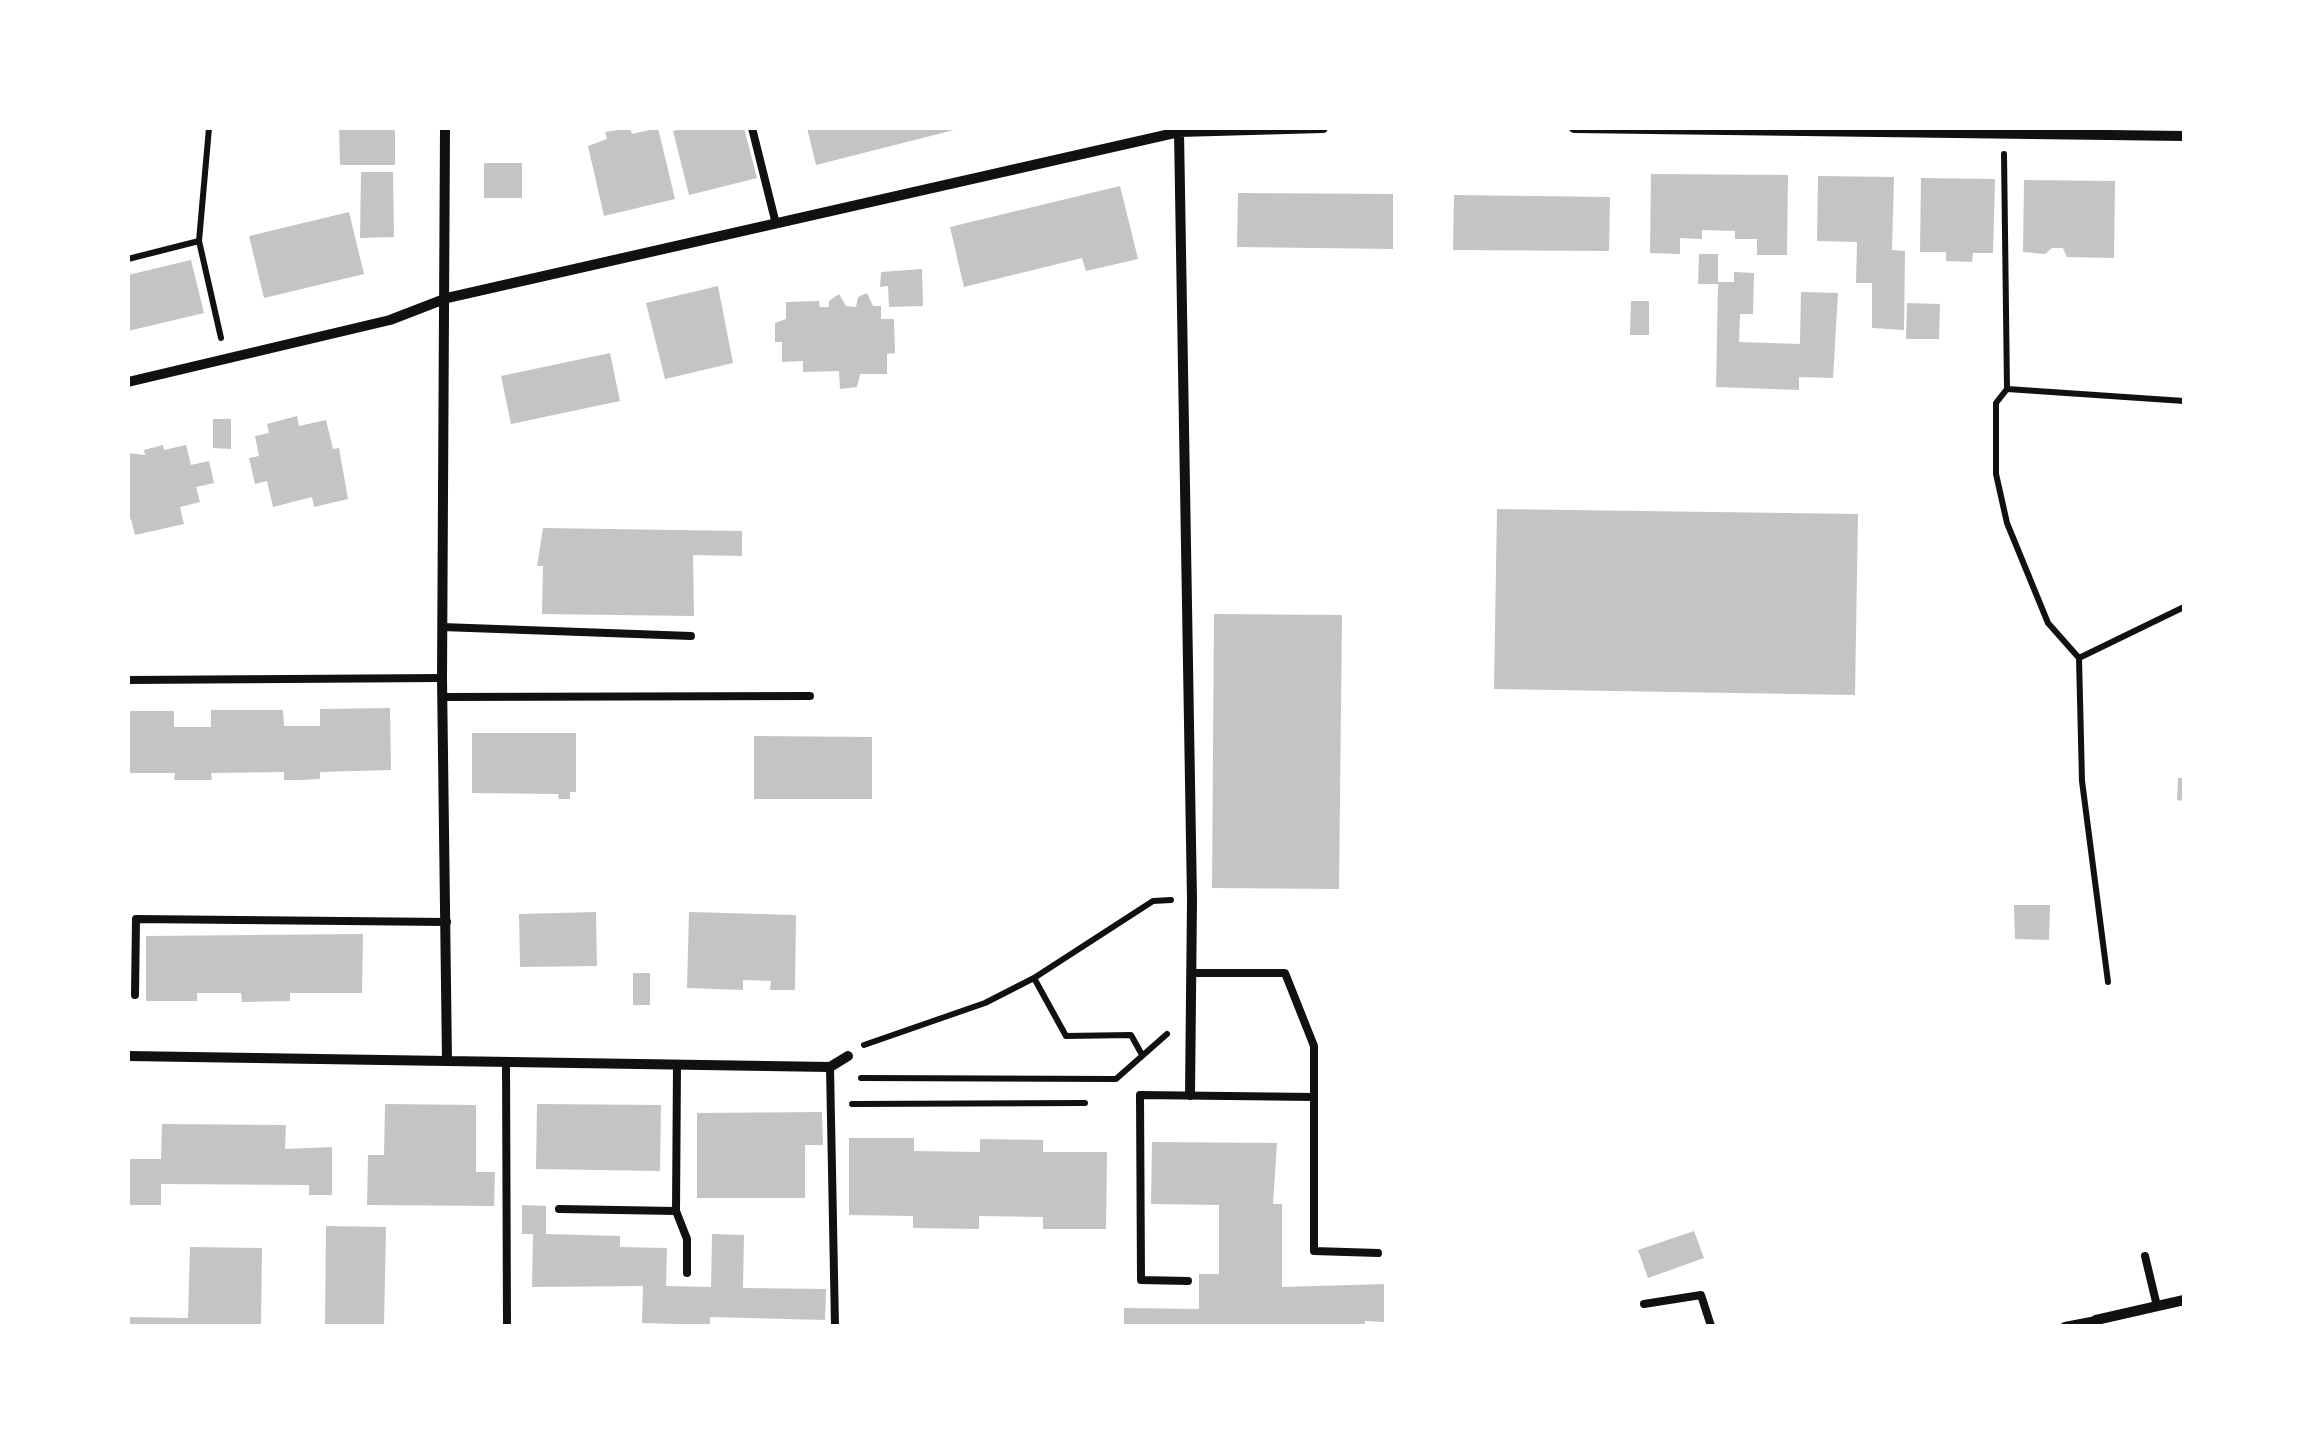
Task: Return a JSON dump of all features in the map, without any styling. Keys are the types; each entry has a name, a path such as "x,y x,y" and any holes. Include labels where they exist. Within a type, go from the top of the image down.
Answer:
{"street":[{"path":"446,128 442,678 447,1060"},
{"path":"128,382 390,320 447,298 1178,132 1324,128"},
{"path":"1574,128 2184,136"},
{"path":"1178,132 1193,972 1190,1095"},
{"path":"128,1056 506,1061 829,1072 848,1056"},
{"path":"2096,1320 2184,1300"}],"lane":[{"path":"752,128 776,224"},
{"path":"442,626 691,636"},
{"path":"128,680 442,678"},
{"path":"444,697 810,696"},
{"path":"135,994 136,918 446,922"},
{"path":"1193,972 1285,973 1314,1046 1314,1252 1378,1253"},
{"path":"506,1061 507,1326"},
{"path":"677,1065 676,1211 686,1239 687,1274"},
{"path":"829,1072 834,1326"},
{"path":"1188,1281 1141,1280 1140,1094 1314,1098"},
{"path":"560,1209 676,1211"},
{"path":"2145,1256 2156,1306"},
{"path":"1644,1304 1701,1295 1710,1326"},
{"path":"2066,1326 2096,1320"}],"path":[{"path":"209,128 199,240 225,359"},
{"path":"2002,132 2008,182 2007,389 1996,403 1996,474 2007,522 2048,623 2079,658 2082,781 2108,982"},
{"path":"128,259 199,240"},
{"path":"2007,389 2184,401"},
{"path":"2079,658 2184,606"},
{"path":"848,1056 865,1044 985,1003 1034,978 1153,901 1172,900"},
{"path":"1034,978 1066,1036 1131,1035 1141,1053"},
{"path":"829,1072 1116,1079 1167,1034 1192,1034"},
{"path":"830,1104 1085,1103"}],"building":[{"path":"339,128 395,128 395,165 340,165"},
{"path":"630,128 632,134 658,128 675,199 604,216 588,146 607,139 605,132"},
{"path":"744,128 757,178 689,195 673,131"},
{"path":"807,128 958,128 958,129 816,165"},
{"path":"484,163 522,163 522,198 484,198"},
{"path":"361,172 393,172 394,237 360,238"},
{"path":"1651,174 1788,175 1787,255 1757,255 1757,239 1735,239 1735,231 1702,230 1702,239 1680,238 1680,254 1650,253"},
{"path":"1818,176 1894,177 1892,250 1905,251 1904,330 1872,328 1872,283 1856,283 1857,242 1817,241"},
{"path":"1921,178 1995,179 1993,253 1973,253 1972,262 1946,261 1946,252 1920,252"},
{"path":"2024,180 2115,181 2114,258 2067,257 2063,248 2052,248 2045,254 2023,252"},
{"path":"1120,186 1138,259 1086,271 1082,258 964,287 950,227"},
{"path":"1238,193 1393,194 1393,249 1237,247"},
{"path":"1454,195 1610,197 1609,251 1453,250"},
{"path":"349,212 364,274 264,298 249,236"},
{"path":"1699,254 1718,254 1718,282 1734,282 1734,272 1754,273 1753,314 1740,314 1739,342 1800,344 1801,292 1838,293 1833,378 1799,377 1799,390 1716,387 1718,284 1698,284"},
{"path":"191,260 204,313 128,331 128,275"},
{"path":"922,269 923,306 889,307 888,286 880,287 881,272"},
{"path":"718,286 733,363 665,379 646,303"},
{"path":"867,293 873,306 881,306 881,319 894,319 895,353 887,354 887,374 860,374 857,387 840,389 839,371 803,372 803,361 782,362 782,342 775,342 775,323 786,319 786,302 819,301 820,307 829,307 829,301 839,294 846,306 856,307 858,297"},
{"path":"1631,301 1649,301 1649,335 1630,335"},
{"path":"1907,303 1940,304 1939,339 1906,339"},
{"path":"610,353 620,401 511,424 501,376"},
{"path":"297,416 299,426 326,420 333,449 339,448 348,499 314,507 312,497 273,507 267,481 255,484 249,458 259,456 255,436 269,433 267,424"},
{"path":"213,419 231,419 231,449 213,448"},
{"path":"163,445 164,450 186,445 191,465 209,461 214,483 196,487 200,502 180,507 184,524 135,535 131,519 128,520 128,453 145,455 144,450"},
{"path":"1497,509 1858,514 1855,695 1494,689"},
{"path":"543,528 742,531 742,556 693,555 694,616 542,614 543,566 537,566"},
{"path":"1214,614 1342,615 1339,889 1212,888"},
{"path":"390,708 391,770 320,772 320,779 301,780 284,780 284,772 211,773 212,780 174,780 175,773 128,773 128,711 174,711 174,727 211,727 211,710 283,710 284,726 320,726 320,709"},
{"path":"472,733 576,733 576,792 570,792 570,799 559,799 558,794 472,793"},
{"path":"754,736 872,737 872,799 754,799"},
{"path":"2178,778 2184,778 2184,801 2177,800"},
{"path":"2014,905 2050,905 2049,940 2015,939"},
{"path":"596,912 597,966 520,967 519,914"},
{"path":"689,912 796,915 795,990 770,990 771,981 743,980 743,990 687,988"},
{"path":"363,934 362,993 290,993 290,1001 242,1002 241,993 197,993 197,1001 146,1001 146,936"},
{"path":"633,973 650,973 650,1005 633,1005"},
{"path":"385,1104 476,1105 476,1172 495,1172 494,1206 367,1205 368,1155 384,1155"},
{"path":"537,1104 661,1105 660,1171 536,1169"},
{"path":"822,1112 823,1145 805,1145 805,1198 697,1198 697,1113"},
{"path":"162,1124 286,1125 285,1149 332,1147 332,1195 309,1195 309,1185 161,1184 161,1205 129,1205 130,1159 161,1159"},
{"path":"849,1138 914,1138 914,1151 980,1152 980,1139 1043,1140 1043,1152 1107,1152 1106,1229 1043,1229 1043,1217 979,1216 979,1229 913,1228 913,1216 849,1215"},
{"path":"1152,1142 1277,1143 1273,1204 1282,1204 1282,1287 1384,1284 1384,1322 1365,1321 1365,1326 1124,1326 1124,1308 1199,1309 1199,1274 1219,1274 1219,1205 1151,1204"},
{"path":"522,1205 546,1206 546,1234 620,1236 620,1247 667,1248 666,1286 711,1287 712,1234 744,1235 743,1288 826,1289 825,1320 710,1317 710,1325 642,1323 643,1286 532,1287 533,1234 522,1234"},
{"path":"326,1226 386,1227 384,1326 325,1326"},
{"path":"1694,1231 1704,1258 1648,1278 1638,1250"},
{"path":"190,1247 262,1248 261,1326 128,1326 128,1317 188,1318"}]}
